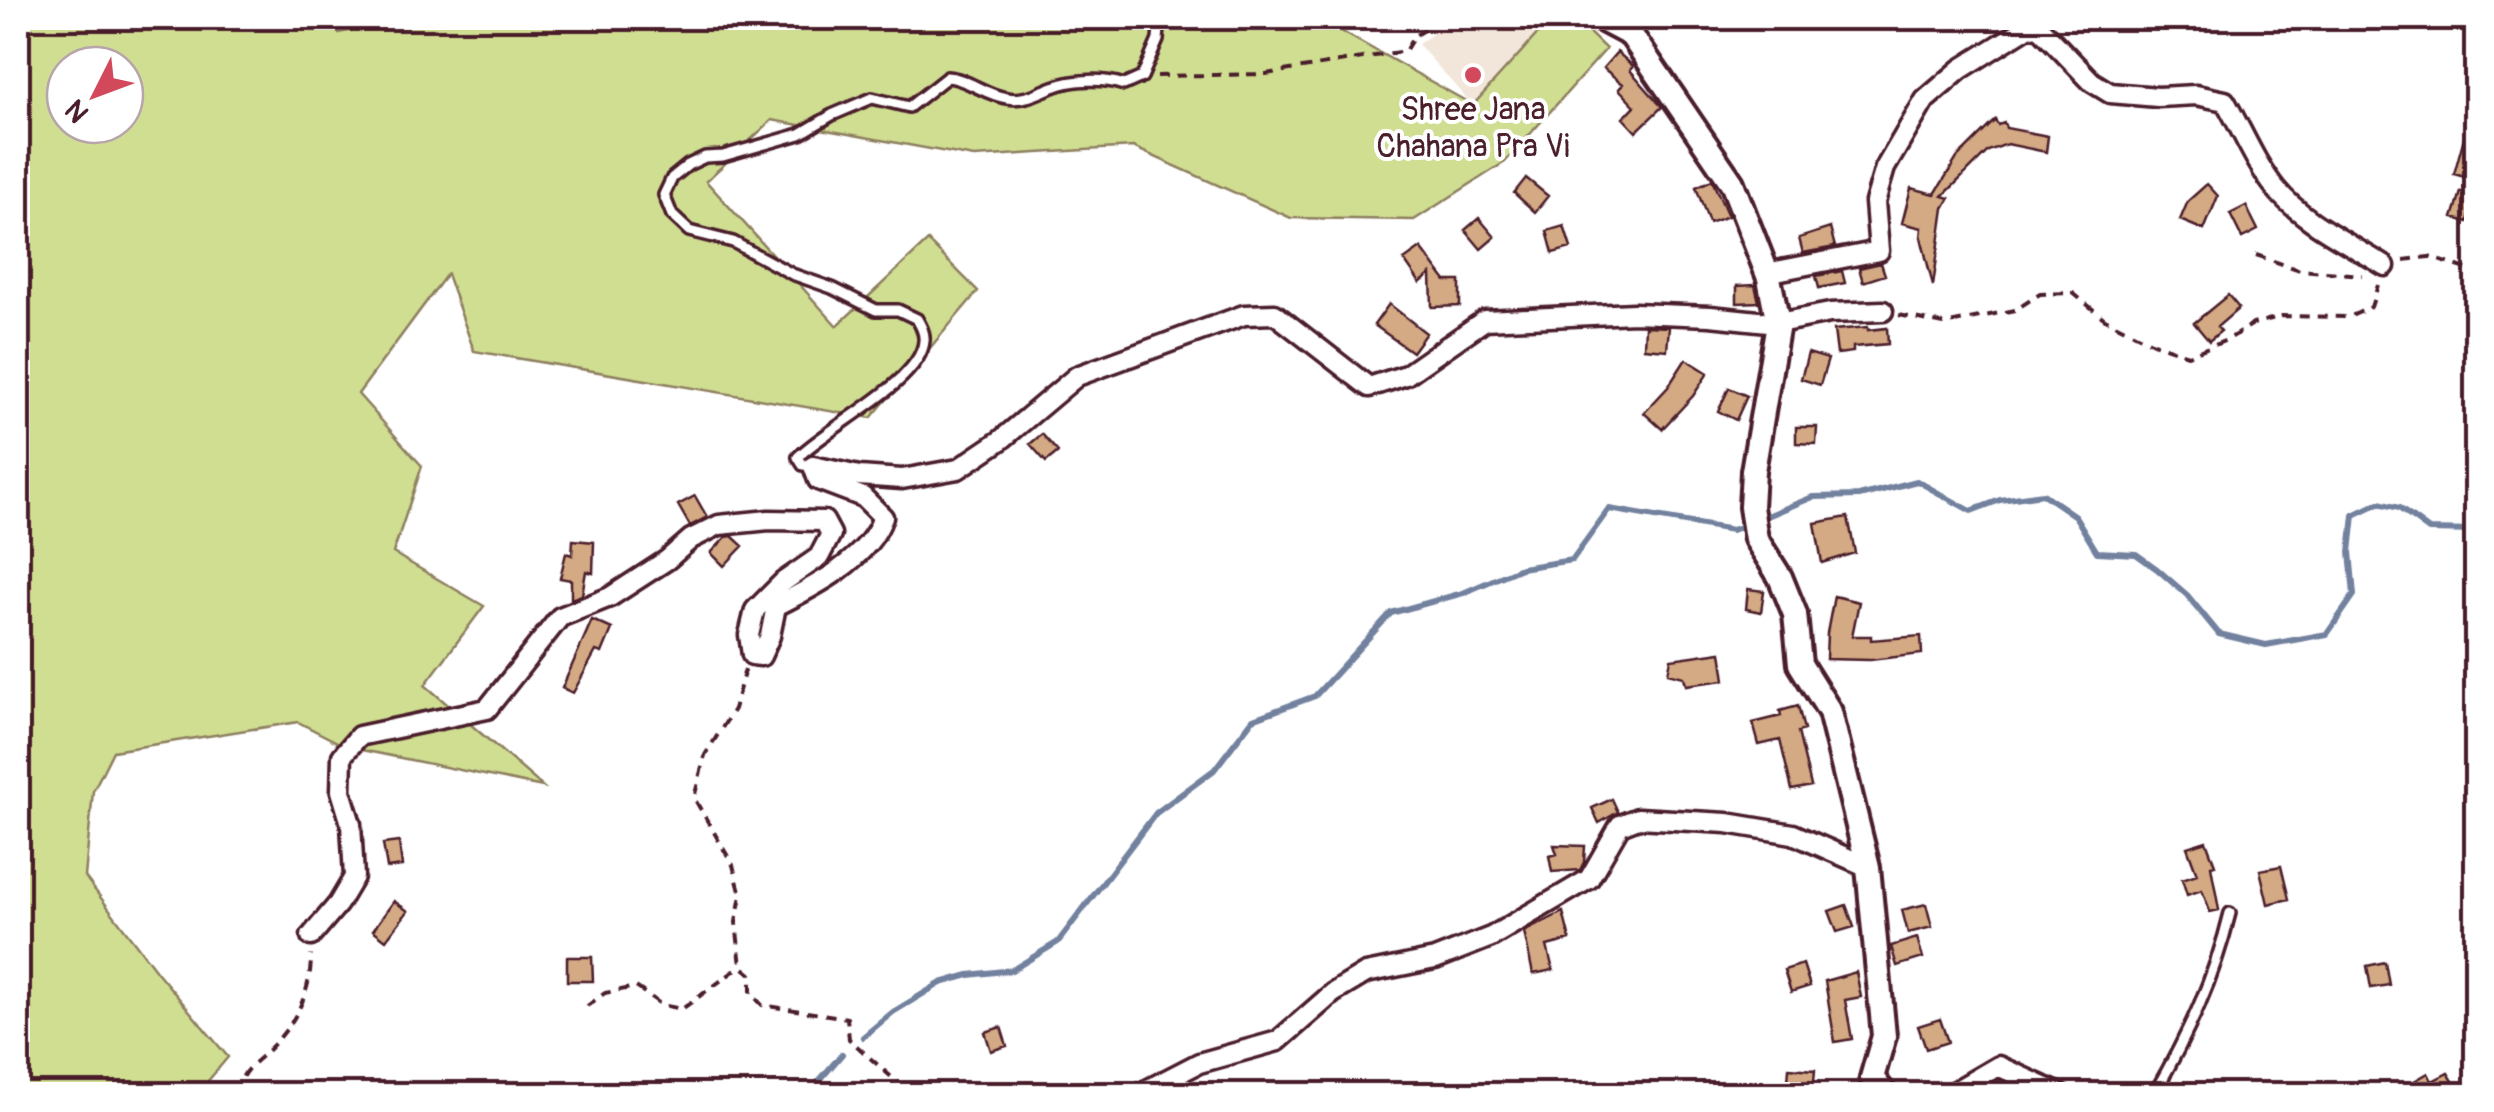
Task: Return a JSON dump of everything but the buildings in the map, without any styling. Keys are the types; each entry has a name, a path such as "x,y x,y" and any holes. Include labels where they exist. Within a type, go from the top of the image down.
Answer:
{"street":[{"path":"1599,18 1631,35 1732,184 1766,273 1778,323 1751,507 1756,539 1780,578 1795,614 1800,664 1830,712 1868,867 1884,1036 1872,1078 1885,1094"},
{"path":"1766,273 1879,251 1875,202 1884,168 1925,100 1961,69 2028,26 2040,28 2092,82 2110,93 2196,95 2225,101 2256,160 2278,191 2301,211 2385,266"},
{"path":"311,936 354,877 351,824 341,790 342,756 359,736 487,709 560,617 610,597 718,524 824,520 830,534 819,557 783,582 755,610 750,635 752,655 761,656 776,606 838,570 880,528 883,517 862,498 818,480 814,466 859,476 902,479 958,469 1001,440 1077,376 1244,316 1275,314 1369,387 1406,375 1486,320 1634,313 1778,323 1830,314 1883,311"},
{"path":"1139,1094 1199,1062 1278,1041 1333,993 1366,973 1435,959 1491,937 1589,879 1620,825 1638,818 1727,823 1793,834 1868,867"},
{"path":"1950,1094 1998,1066 2060,1094"}],"lane":[{"path":"814,466 803,465 798,457 844,420 892,390 922,350 925,337 917,319 898,310 876,310 792,274 733,242 688,231 672,215 664,195 672,178 705,158 800,134 832,114 872,98 909,108 946,77 957,77 975,88 1006,98 1030,97 1056,85 1107,79 1124,85 1142,77 1158,40 1160,18"},
{"path":"2154,1094 2186,1040 2221,951 2230,912"}],"path":[{"path":"1142,77 1266,74 1405,52 1414,36 1442,18"},
{"path":"2256,254 2300,270 2359,276 2392,261 2429,257 2476,272"},
{"path":"1883,311 1944,324 2015,310 2040,294 2074,293 2104,319 2188,354 2227,340 2253,324 2282,316 2348,317 2371,307 2385,266"},
{"path":"752,655 741,676 734,709 705,754 694,798 734,865 740,896 736,922 741,966 751,974 752,992 762,1005 798,1014 847,1018 849,1039 898,1083 900,1094"},
{"path":"238,1094 245,1070 288,1027 306,999 312,962 311,936"},
{"path":"587,1006 605,993 636,987 662,1006 682,1009 741,966"}],"shaded area":[{"name":"Shree Jana Chahana Pra Vi","path":"1455,18 1552,18 1473,106 1418,44"}],"green space":[{"path":"18,18 328,18 339,33 398,18 1329,18 1323,21 1473,105 1552,18 1574,18 1606,49 1505,162 1414,220 1291,218 1133,147 974,157 772,120 706,181 837,326 928,241 978,291 871,418 474,351 447,274 358,394 422,466 393,553 484,606 425,685 543,787 347,747 298,722 113,751 93,791 85,877 228,1057 197,1094 18,1094"}],"waterway":[{"path":"1760,519 1813,497 1859,496 1917,481 1971,511 2000,500 2043,494 2075,516 2097,552 2136,554 2187,595 2219,634 2266,645 2327,634 2354,595 2350,552 2354,515 2379,503 2399,508 2429,530 2476,531"},
{"path":"863,1037 893,1012 941,983 1012,970 1058,942 1156,813 1214,770 1253,719 1315,696 1391,613 1463,593 1521,568 1572,560 1609,509 1732,530 1748,524"},
{"path":"808,1094 842,1054"}],"place":[{"name":"Shree Jana Chahana Pra Vi","path":"1473,75"}]}
